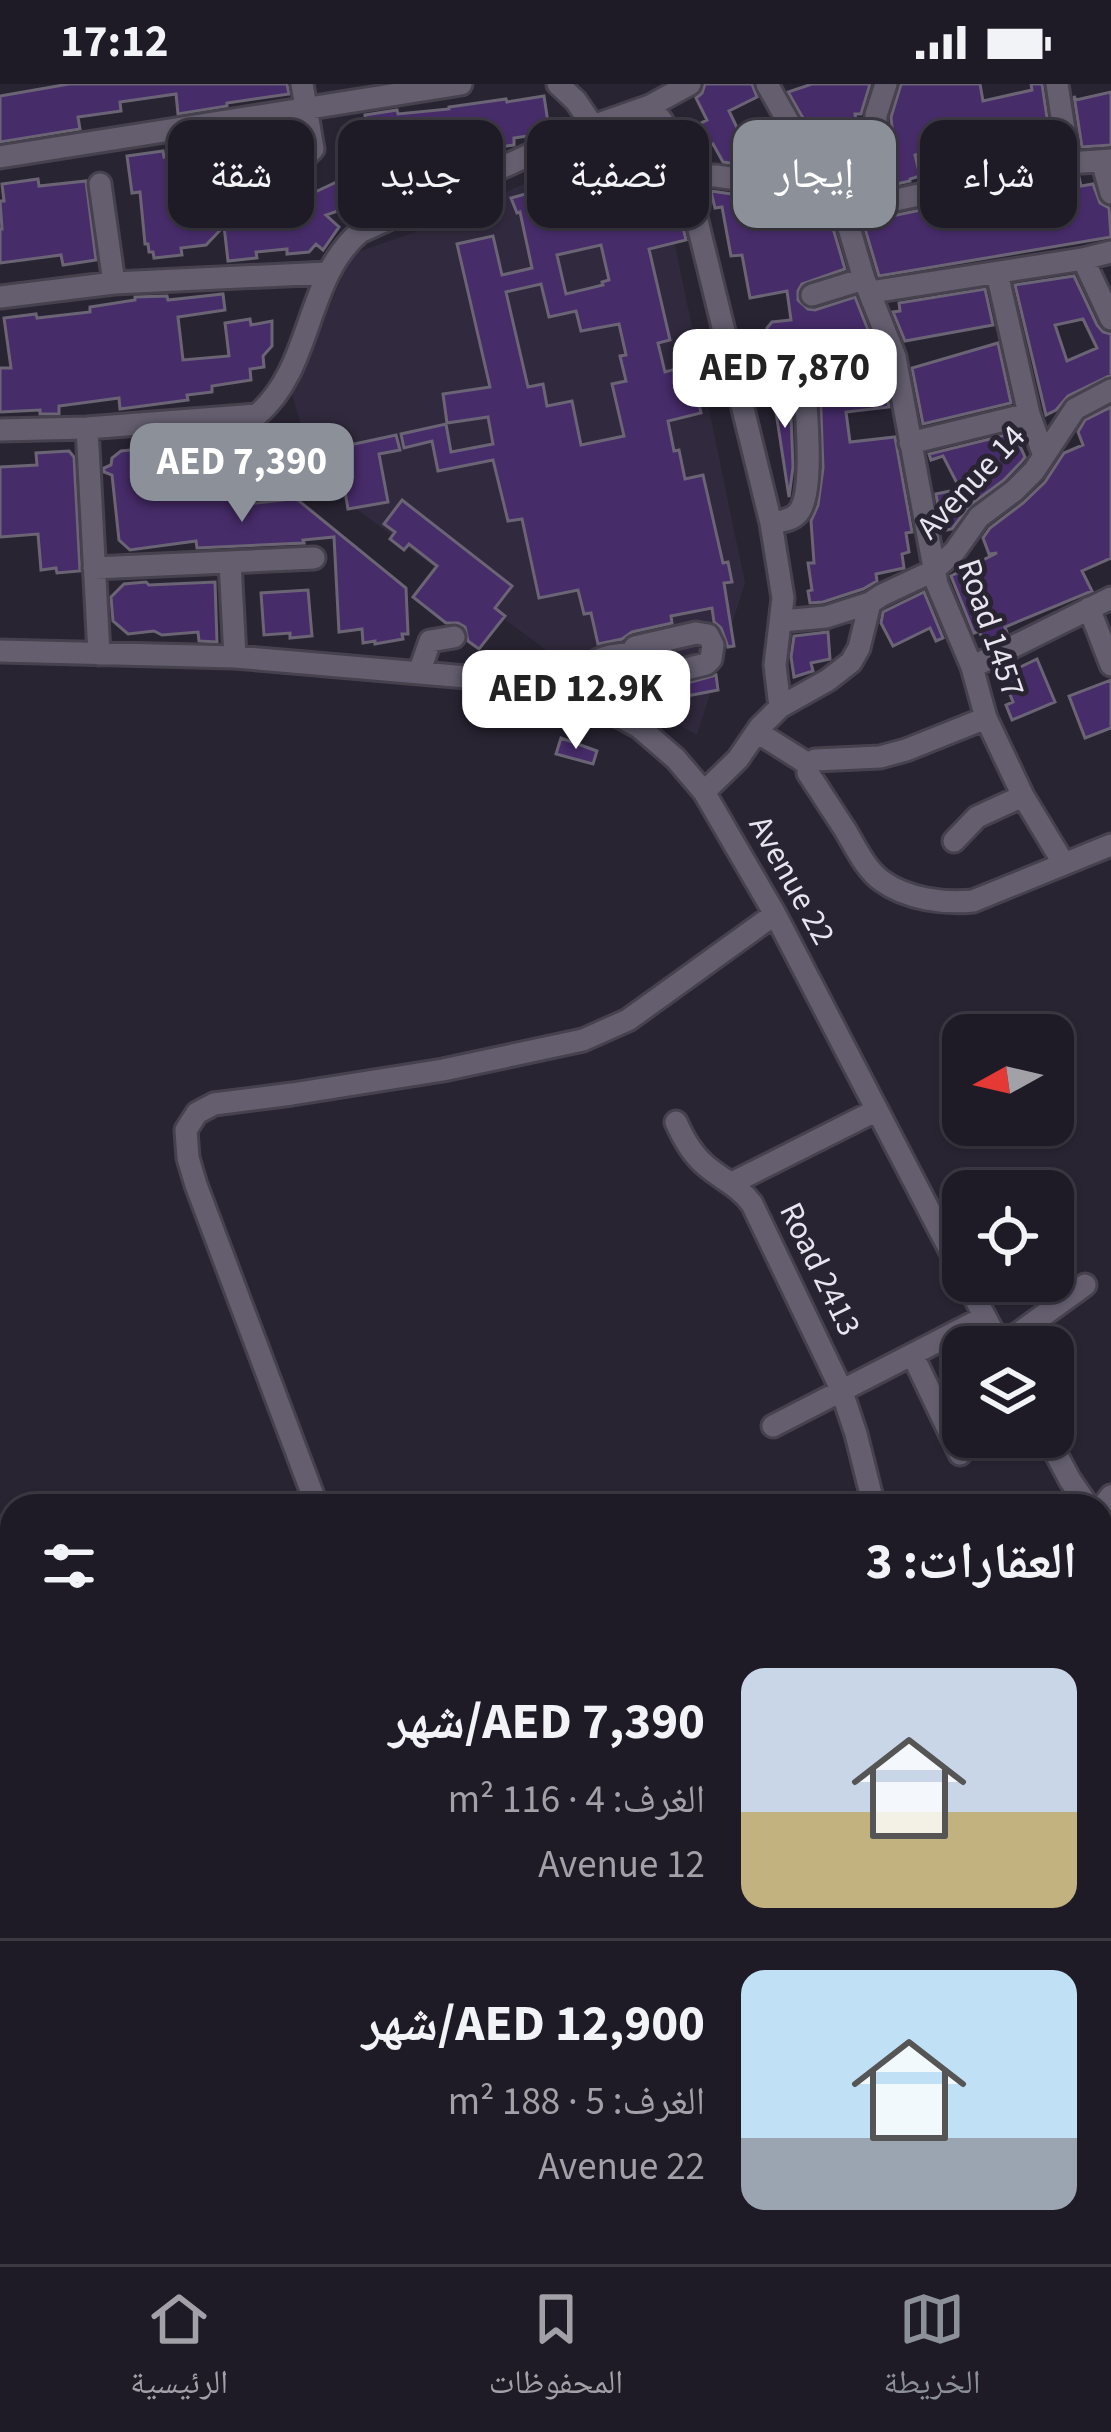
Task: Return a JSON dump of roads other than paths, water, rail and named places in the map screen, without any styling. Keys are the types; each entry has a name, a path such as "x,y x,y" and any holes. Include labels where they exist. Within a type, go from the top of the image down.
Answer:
{"street":[{"path":"302,84 308,120"},
{"path":"241,120 461,84"},
{"path":"558,84 589,120"},
{"path":"558,84 567,120"},
{"path":"610,120 650,106 689,84"},
{"name":"Road 1457","path":"766,84 788,120"},
{"path":"877,120 886,84"},
{"path":"1057,84 1062,120"},
{"path":"650,106 661,120"},
{"path":"0,157 168,131"},
{"path":"0,430 257,415 270,404 284,378 327,273 344,245 360,232 527,158"},
{"path":"1106,160 1111,194"},
{"path":"100,184 114,283"},
{"path":"698,228 781,574 782,621 775,665 780,707"},
{"name":"Road 1457","path":"845,228 895,357 933,571 972,667 986,718 1023,796 1064,864"},
{"path":"812,295 998,272 1111,252"},
{"path":"1083,259 1111,319"},
{"path":"998,272 1029,414 1044,456"},
{"path":"0,297 114,283 327,273"},
{"path":"738,384 895,357"},
{"path":"771,523 796,515 807,494 804,372"},
{"name":"Avenue 14","path":"782,621 826,617 870,603 933,571 979,517 1014,491 1075,409 1111,390"},
{"path":"910,443 1029,414"},
{"path":"87,428 99,655"},
{"path":"94,568 314,558"},
{"path":"230,562 235,657"},
{"path":"972,667 1111,598"},
{"path":"704,792 780,707 851,662 870,603"},
{"path":"1089,608 1111,664"},
{"path":"419,673 430,641 454,637"},
{"name":"Avenue 22","path":"0,651 235,657 510,682 572,696 639,727 676,758 704,792 775,914 942,1234"},
{"path":"572,696 596,659 628,654"},
{"path":"808,764 880,757 986,718"},
{"path":"757,732 808,764"},
{"path":"808,764 808,773 865,862 881,880 925,898 973,901 1111,845"},
{"path":"954,841 977,817 1023,796"},
{"path":"312,1494 196,1185 186,1130 197,1113 214,1104 442,1070 583,1040 628,1021 775,914"},
{"name":"Road 2413","path":"732,1184 877,1110"},
{"name":"Road 2413","path":"676,1122 700,1161 752,1204 841,1389"},
{"path":"1029,1326 1085,1285"},
{"name":"Avenue 22","path":"977,1302 990,1326"},
{"name":"Road 2413","path":"773,1426 985,1317"},
{"path":"913,1356 942,1416"},
{"path":"841,1389 871,1494"},
{"path":"1058,1458 1080,1494"}]}
